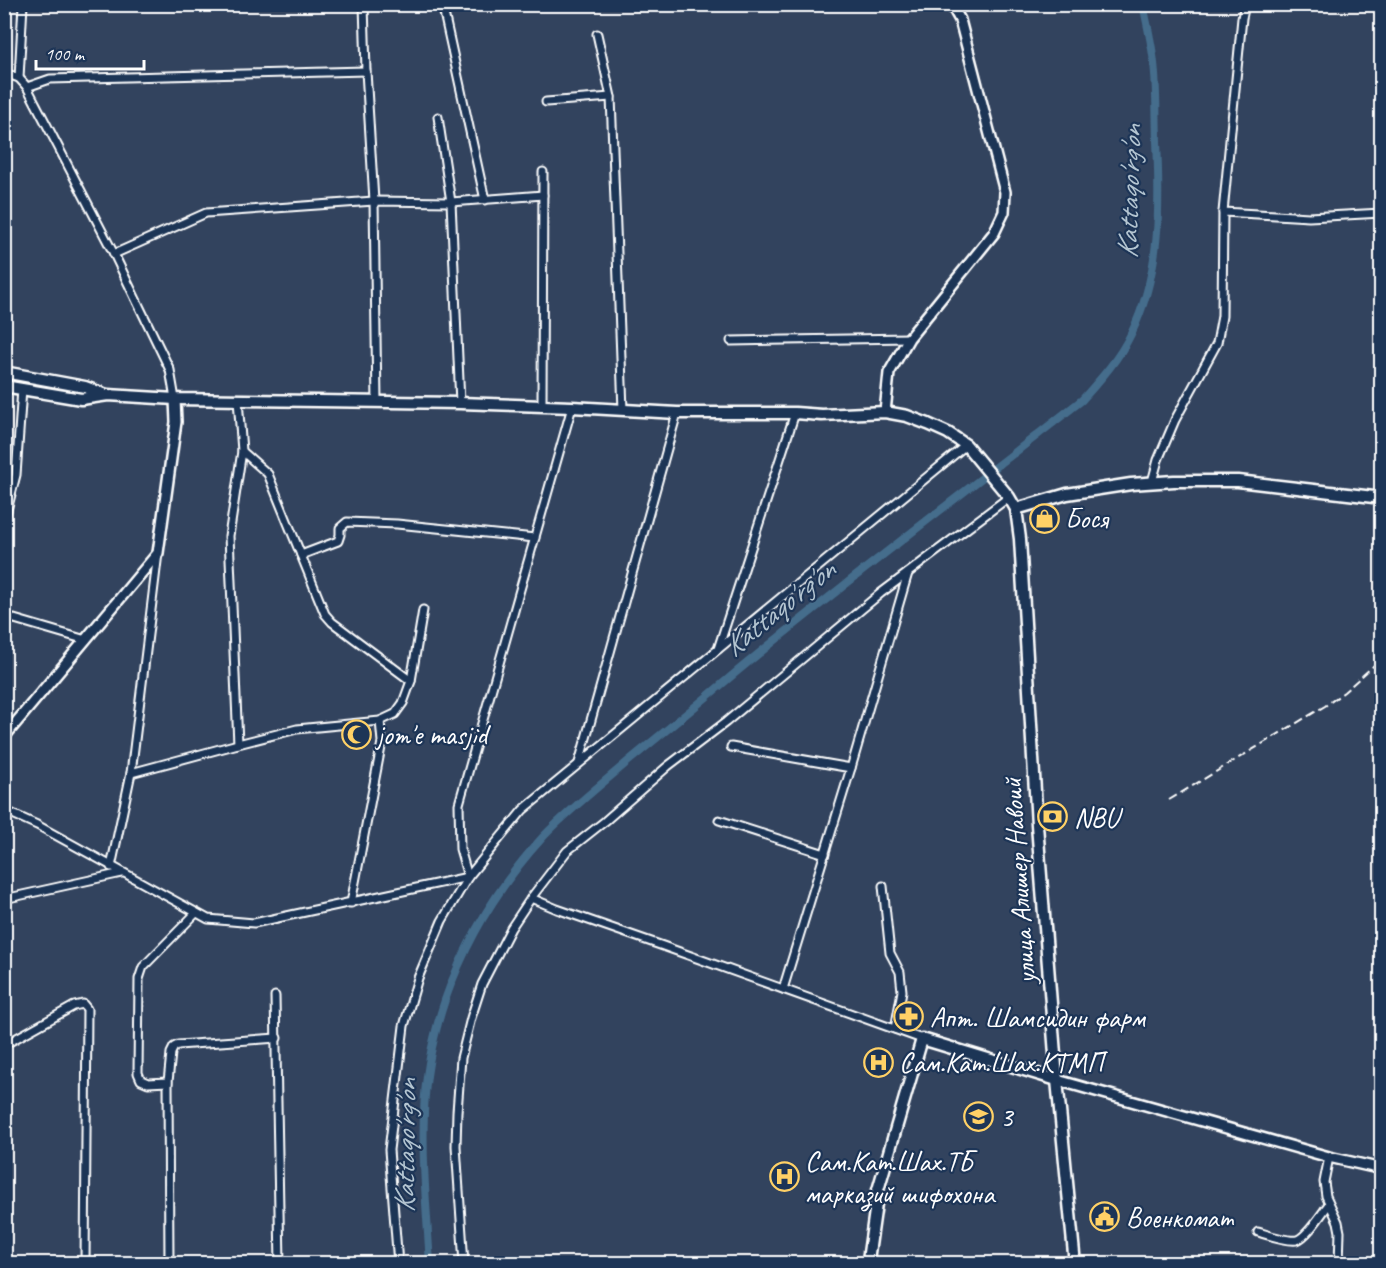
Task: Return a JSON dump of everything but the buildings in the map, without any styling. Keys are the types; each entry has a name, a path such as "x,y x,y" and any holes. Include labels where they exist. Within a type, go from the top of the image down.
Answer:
{"main road":[{"path":"4,372 85,387 108,395"},
{"path":"4,386 81,399 108,395"},
{"name":"улица Алишер Навоий","path":"108,395 175,399 542,406 677,413 795,412 822,415 885,412 907,416 928,424 966,445 1009,497 1016,509 1020,540 1037,825 1056,1080 1075,1263"},
{"path":"1016,509 1066,494 1152,482 1238,481 1382,498"},
{"path":"868,1263 878,1191 922,1039 1056,1080"}],"street":[{"path":"19,78 22,4"},
{"path":"364,4 374,201 377,402"},
{"path":"442,4 485,200"},
{"path":"885,412 889,373 909,338 994,233 1004,212 1005,192 960,20 951,4"},
{"path":"1152,482 1158,460 1175,420 1217,343 1222,316 1223,212 1245,4"},
{"path":"597,34 611,97 623,410"},
{"path":"27,87 50,79 366,71"},
{"path":"4,73 19,78 27,87 114,254 170,370 175,399 176,422 131,773 111,867"},
{"path":"546,102 611,97"},
{"path":"438,117 451,202 460,404"},
{"path":"542,406 543,172"},
{"path":"114,254 206,213 374,201 451,202 543,195"},
{"path":"1223,212 1309,217 1382,213"},
{"path":"731,340 909,338"},
{"path":"4,522 16,475 22,389"},
{"path":"238,400 242,451 229,536 238,744"},
{"path":"468,877 460,849 459,804 572,407"},
{"path":"718,649 795,412"},
{"path":"579,763 677,413"},
{"path":"398,1263 389,1150 404,1026 417,978 442,921 468,877 522,810 966,445"},
{"path":"242,451 268,474 325,614 332,622 411,681"},
{"path":"464,1263 456,1146 461,1058 482,984 511,928 531,898 567,851 668,766 726,723 881,593 1009,497"},
{"path":"301,555 338,541 340,528 347,522 397,524 535,538"},
{"path":"4,737 158,553"},
{"path":"783,989 908,573"},
{"path":"131,773 297,729 380,721 395,714 403,703 411,681 423,610"},
{"path":"4,616 86,640"},
{"path":"351,903 382,742 380,721"},
{"path":"731,747 851,768"},
{"path":"4,810 37,825 208,920 254,923 468,877"},
{"path":"719,820 825,854"},
{"path":"4,899 123,873"},
{"path":"882,886 890,953 900,972 902,992 895,1029"},
{"path":"531,898 922,1039"},
{"path":"168,1082 148,1083 141,1080 138,1073 139,979 143,967 195,913"},
{"path":"275,996 280,1263"},
{"path":"4,1045 74,1006 83,1004 87,1009 85,1263"},
{"path":"169,1263 168,1082 171,1053 178,1045 277,1038"},
{"path":"1056,1080 1382,1169"},
{"path":"1329,1156 1324,1182 1326,1196 1340,1232 1339,1263"},
{"path":"1258,1232 1298,1240 1329,1204"}],"waterway":[{"name":"Kattaqo'rg'on","path":"430,1264 424,1132 426,1084 433,1042 445,1000 463,956 474,934 512,874 553,827 625,764 771,643 1082,400 1121,352 1141,311 1148,287 1158,215 1155,73 1143,4"}],"railway":[{"path":"1169,800 1325,706 1382,658"}],"place":[{"name":"Бося","path":"1044,518"},
{"name":"jom'e masjid","path":"356,734"},
{"name":"NBU","path":"1053,817"},
{"name":"Апт. Шамсидин фарм","path":"909,1017"},
{"name":"Сам.Кат.Шах.КТМП","path":"878,1062"},
{"name":"3","path":"979,1116"},
{"name":"Сам.Кат.Шах.ТБ марказий шифохона","path":"784,1177"},
{"name":"Военкомат","path":"1105,1217"}]}
